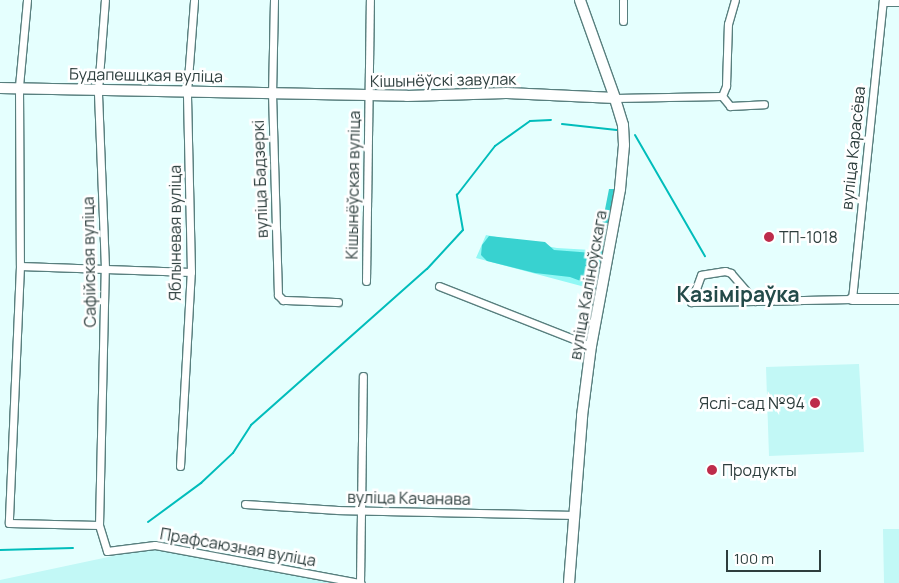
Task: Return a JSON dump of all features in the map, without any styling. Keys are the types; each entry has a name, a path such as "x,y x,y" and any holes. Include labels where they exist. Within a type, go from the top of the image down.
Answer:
{"street":[{"path":"27,0 20,87 20,266 9,523 99,525"},
{"name":"Сафійская вуліца","path":"99,525 105,268 98,90 105,0"},
{"name":"Яблыневая вуліца","path":"180,466 191,272 187,92 194,0"},
{"name":"вуліца Бадзеркі","path":"274,0 272,93 278,295 283,300 338,302"},
{"name":"Кішынёўская вуліца","path":"366,281 370,0"},
{"name":"вуліца Каліноўскага","path":"569,583 572,515 591,346 620,189 623,125 580,0"},
{"path":"623,0 623,22"},
{"path":"722,96 726,86 728,24 736,0"},
{"path":"883,1 899,2"},
{"name":"вуліца Карасёва","path":"852,299 883,1"},
{"name":"Будапешцкая вуліца","path":"0,88 272,93"},
{"name":"Кішынёўскі завулак","path":"272,93 368,96 507,93 615,98"},
{"path":"615,98 722,96"},
{"path":"722,96 730,106 764,104"},
{"path":"20,266 191,272"},
{"path":"755,301 732,273 724,271 701,275 691,302 899,299"},
{"path":"439,286 591,346"},
{"path":"361,583 363,376"},
{"name":"вуліца Качанава","path":"245,504 361,510 572,515"},
{"name":"Прафсаюзная вуліца","path":"99,525 107,551 154,545 361,583"}],"shaded area":[{"path":"609,189 615,189 600,283 594,286 570,277 535,273 487,261 481,255 482,245 489,236 545,242 554,250 593,253 601,250 600,235"},
{"path":"486,235 557,248 608,251 600,291 476,258"},
{"name":"Яслі-сад №94","path":"859,364 864,452 769,456 766,367"},
{"path":"883,529 899,529 899,583 884,583"},
{"path":"160,546 356,583 0,583 0,580"}],"waterway":[{"path":"148,522 201,483 233,453 251,425 427,269 463,230 457,195 495,146 530,121 551,120"},
{"path":"562,124 617,130"},
{"path":"635,135 705,256"},
{"path":"0,550 73,548"}],"place":[{"name":"ТП-1018","path":"769,237"},
{"name":"Яслі-сад №94","path":"815,403"},
{"name":"Продукты","path":"712,470"}],"district":[{"name":"Казіміраўка","path":"738,294"}]}
